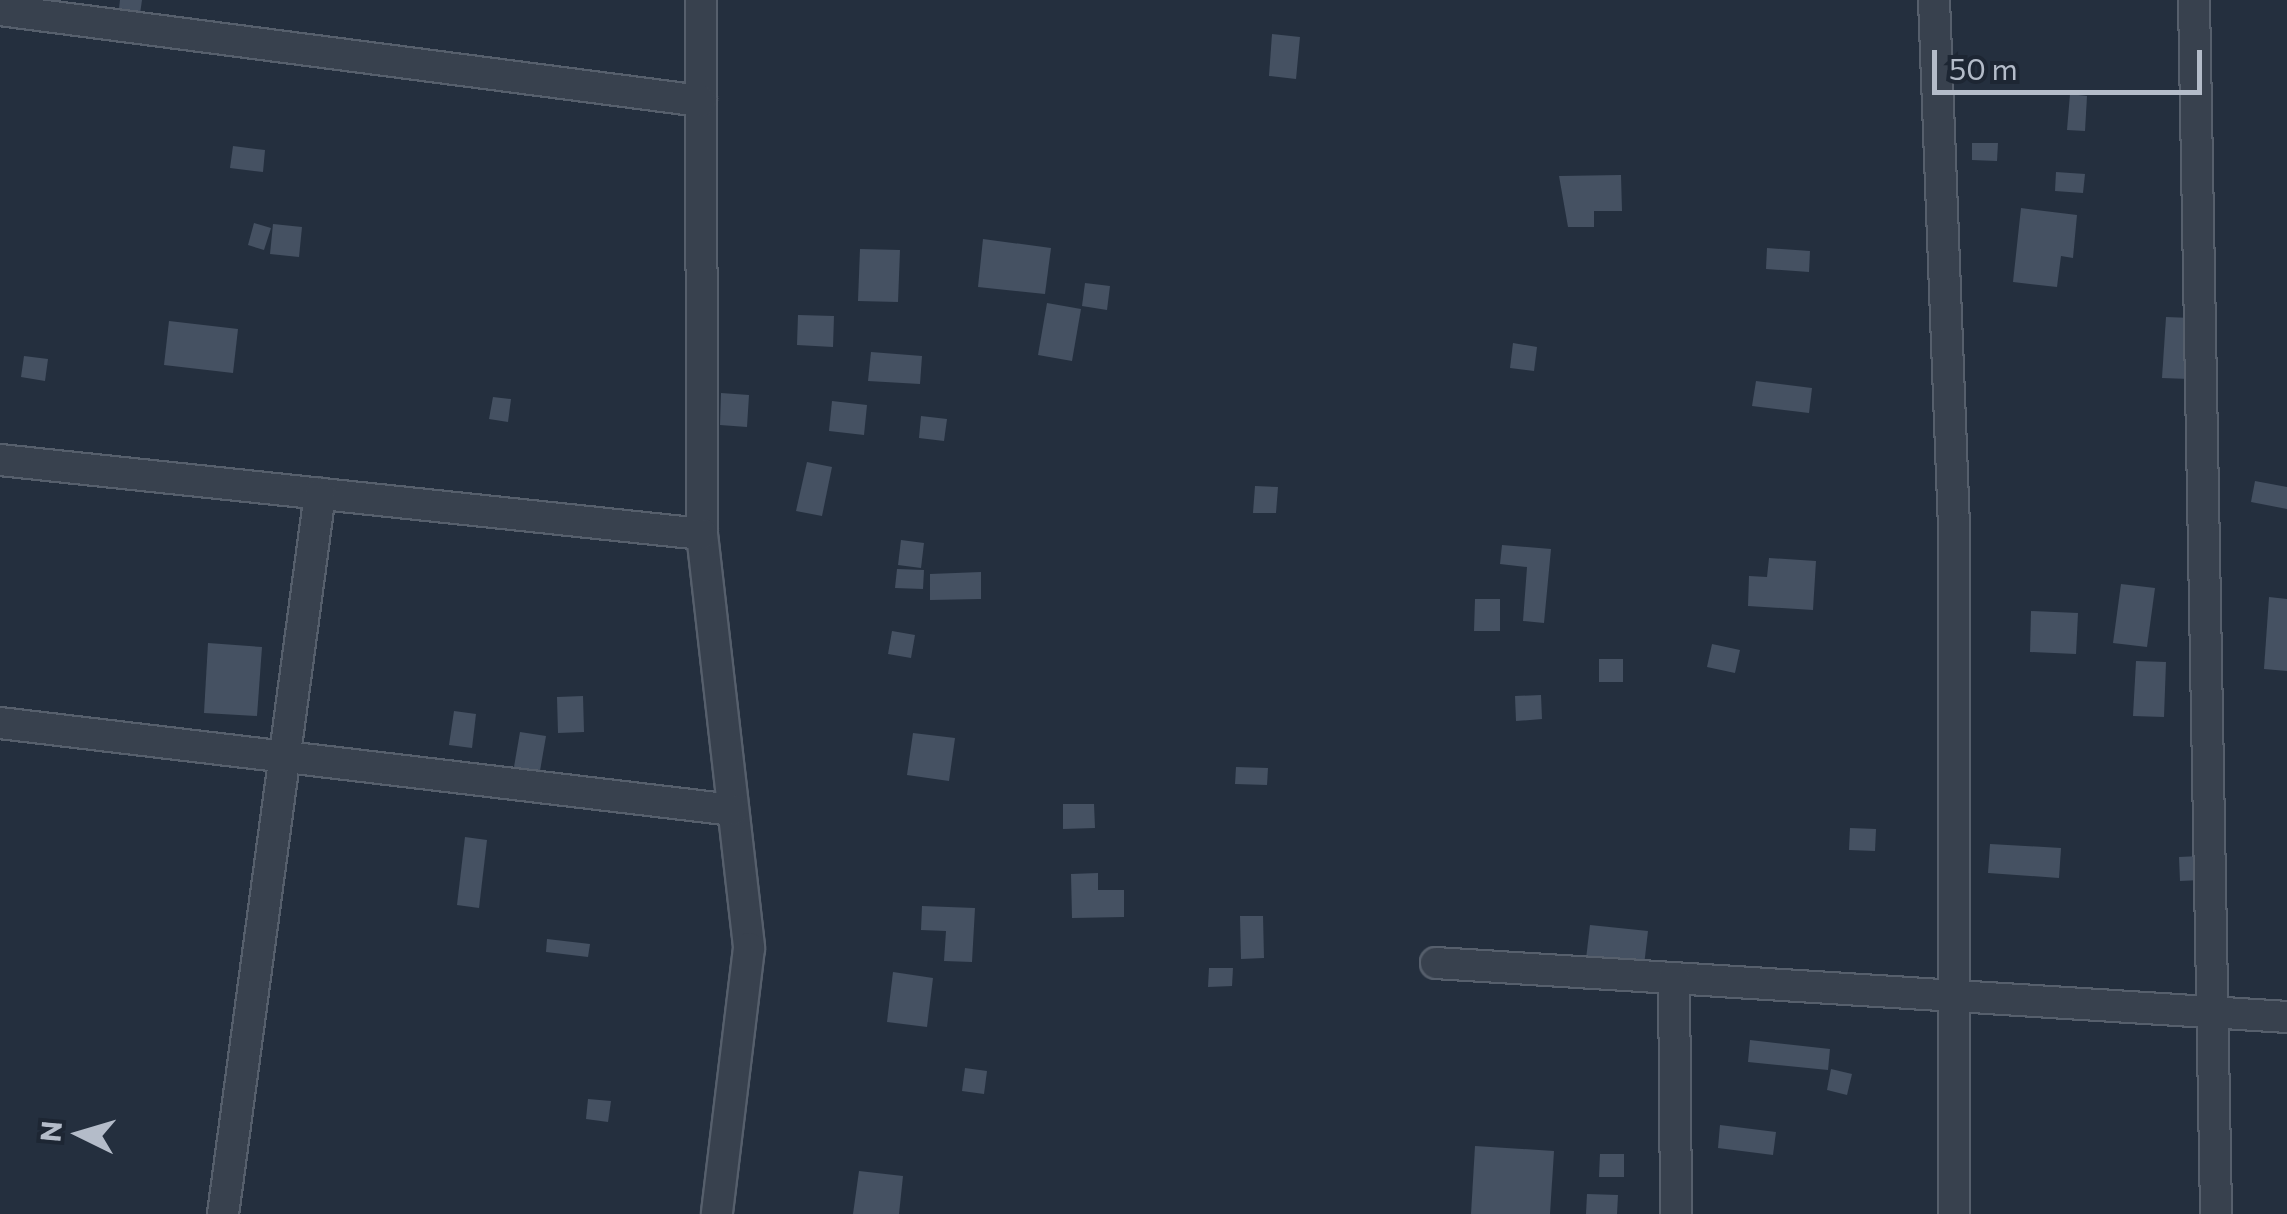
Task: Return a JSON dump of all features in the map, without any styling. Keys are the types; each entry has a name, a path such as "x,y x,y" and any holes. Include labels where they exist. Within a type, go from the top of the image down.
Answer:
{"street":[{"path":"701,0 702,534 749,948 717,1214"},
{"path":"1934,0 1954,528 1954,1214"},
{"path":"2194,0 2216,1214"},
{"path":"0,10 701,101"},
{"path":"0,460 702,534"},
{"path":"223,1214 320,494"},
{"path":"0,724 734,810"},
{"path":"1436,963 2287,1017"},
{"path":"1674,978 1676,1214"}],"building":[{"path":"120,0 142,0 139,21 118,18"},
{"path":"1272,34 1300,37 1296,79 1269,76"},
{"path":"2070,94 2087,96 2085,131 2067,130"},
{"path":"1972,143 1998,143 1997,161 1972,160"},
{"path":"233,146 265,150 263,172 230,168"},
{"path":"2056,172 2085,174 2083,193 2055,191"},
{"path":"1621,175 1622,211 1594,211 1594,227 1568,227 1559,176"},
{"path":"2021,208 2077,215 2073,258 2061,256 2057,287 2013,282"},
{"path":"254,223 271,228 264,250 248,245"},
{"path":"273,224 302,227 299,257 270,254"},
{"path":"983,239 1051,248 1045,294 978,287"},
{"path":"1767,248 1810,251 1809,272 1766,269"},
{"path":"860,249 900,250 898,302 858,301"},
{"path":"1085,283 1110,286 1107,310 1082,306"},
{"path":"1047,303 1081,309 1072,361 1038,355"},
{"path":"798,315 834,316 833,347 797,345"},
{"path":"2166,317 2192,318 2189,379 2162,378"},
{"path":"169,321 238,329 233,373 164,365"},
{"path":"1513,343 1537,347 1534,371 1510,368"},
{"path":"871,352 922,356 920,384 868,381"},
{"path":"24,356 48,359 45,381 21,377"},
{"path":"1756,381 1812,388 1809,413 1752,406"},
{"path":"721,393 749,395 747,427 720,425"},
{"path":"493,397 511,399 508,422 489,419"},
{"path":"832,401 867,405 864,435 829,431"},
{"path":"921,416 947,419 944,441 919,438"},
{"path":"807,462 832,467 822,516 796,511"},
{"path":"2255,481 2287,487 2287,509 2251,502"},
{"path":"1255,486 1278,487 1276,513 1253,513"},
{"path":"901,540 924,543 921,568 898,565"},
{"path":"1502,545 1551,549 1544,623 1523,621 1527,567 1500,564"},
{"path":"1769,558 1816,561 1813,610 1748,606 1749,576 1767,577"},
{"path":"897,569 924,570 923,589 895,588"},
{"path":"981,572 981,599 930,600 930,574"},
{"path":"2121,584 2155,588 2147,647 2113,643"},
{"path":"2269,597 2287,599 2287,671 2264,669"},
{"path":"1475,599 1500,599 1500,631 1474,631"},
{"path":"2031,611 2078,613 2076,654 2030,652"},
{"path":"892,631 915,635 911,658 888,654"},
{"path":"208,643 262,647 257,716 204,713"},
{"path":"1712,644 1740,650 1735,673 1707,667"},
{"path":"1599,659 1623,659 1623,682 1599,682"},
{"path":"2136,661 2166,662 2164,717 2133,716"},
{"path":"1541,695 1542,719 1516,721 1515,696"},
{"path":"583,696 584,732 558,733 557,697"},
{"path":"454,711 476,714 472,748 449,745"},
{"path":"520,732 546,736 540,771 514,767"},
{"path":"913,733 955,738 949,781 907,775"},
{"path":"1236,767 1268,768 1267,785 1235,784"},
{"path":"1063,804 1094,804 1095,828 1063,829"},
{"path":"1850,828 1876,829 1875,851 1849,850"},
{"path":"465,837 487,840 479,908 457,905"},
{"path":"1990,844 2061,848 2059,878 1988,873"},
{"path":"2200,856 2201,880 2180,881 2179,857"},
{"path":"1098,873 1098,890 1124,890 1124,917 1072,918 1071,874"},
{"path":"922,906 975,908 972,962 944,961 946,931 921,930"},
{"path":"1240,916 1263,916 1264,958 1241,959"},
{"path":"1590,925 1648,931 1642,983 1584,976"},
{"path":"547,939 590,944 588,957 546,952"},
{"path":"1209,968 1233,968 1232,986 1208,987"},
{"path":"893,972 933,978 927,1027 887,1022"},
{"path":"1750,1040 1830,1049 1828,1070 1748,1062"},
{"path":"965,1068 987,1071 984,1094 962,1091"},
{"path":"1831,1069 1852,1074 1847,1095 1827,1090"},
{"path":"588,1099 611,1101 608,1122 586,1119"},
{"path":"1720,1125 1776,1132 1773,1155 1718,1148"},
{"path":"1475,1146 1554,1151 1550,1214 1471,1214"},
{"path":"1600,1154 1624,1154 1624,1177 1599,1177"},
{"path":"859,1171 903,1176 899,1214 853,1214"},
{"path":"1587,1194 1618,1195 1617,1214 1586,1214"}]}
